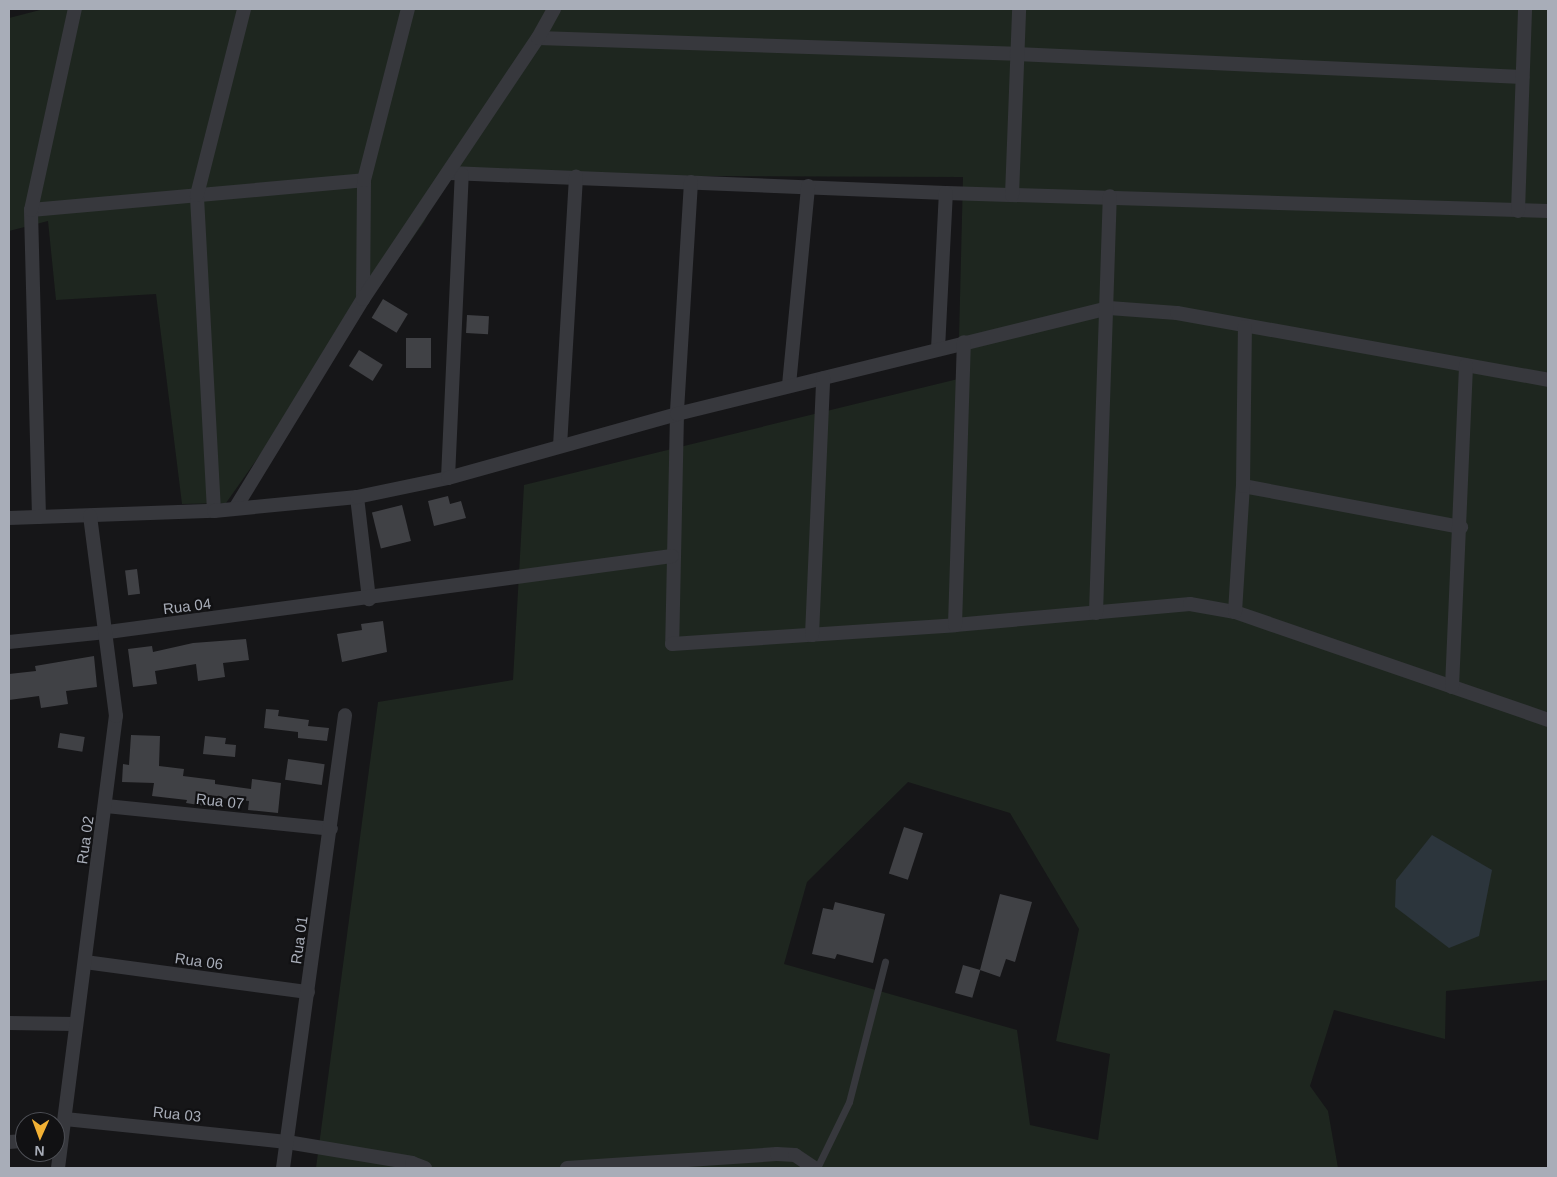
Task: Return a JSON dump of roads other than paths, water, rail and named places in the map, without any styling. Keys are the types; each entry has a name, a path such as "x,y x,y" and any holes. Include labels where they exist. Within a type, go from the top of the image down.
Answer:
{"street":[{"path":"39,517 31,210 75,9"},
{"path":"214,511 197,195 244,9"},
{"path":"363,299 364,180 408,9"},
{"path":"236,507 363,299 456,174 554,9"},
{"path":"1012,195 1019,9"},
{"path":"1518,211 1524,9"},
{"path":"538,38 1016,54 1522,77"},
{"path":"456,174 576,176 946,193 1110,196 1548,211"},
{"path":"448,478 456,174"},
{"path":"560,446 576,176"},
{"path":"31,210 364,180"},
{"path":"691,182 677,414 672,556 672,644 955,625 1190,604 1235,612 1548,720"},
{"path":"789,385 808,186"},
{"path":"938,349 946,193"},
{"path":"1096,613 1109,308 1110,196"},
{"path":"9,518 214,511 236,507 357,497 448,478 789,385 1109,308 1177,313 1245,327 1548,380"},
{"path":"1235,612 1243,486 1245,327"},
{"path":"955,625 964,342"},
{"path":"1452,687 1461,527 1466,365"},
{"path":"812,635 823,378"},
{"path":"1243,486 1461,527"},
{"path":"357,497 369,599"},
{"name":"Rua 02","path":"65,1119 75,1024 106,806 116,716 108,632 90,516"},
{"name":"Rua 04","path":"9,642 108,632 369,599 672,556"},
{"name":"Rua 01","path":"283,1168 345,716"},
{"name":"Rua 07","path":"106,806 330,829"},
{"name":"Rua 06","path":"85,962 308,992"},
{"path":"9,1023 75,1024"},
{"name":"Rua 03","path":"65,1119 287,1142 412,1163 425,1168"},
{"path":"567,1168 777,1154 795,1155 815,1168"}],"lane":[{"path":"815,1168 849,1102 885,962"}]}
